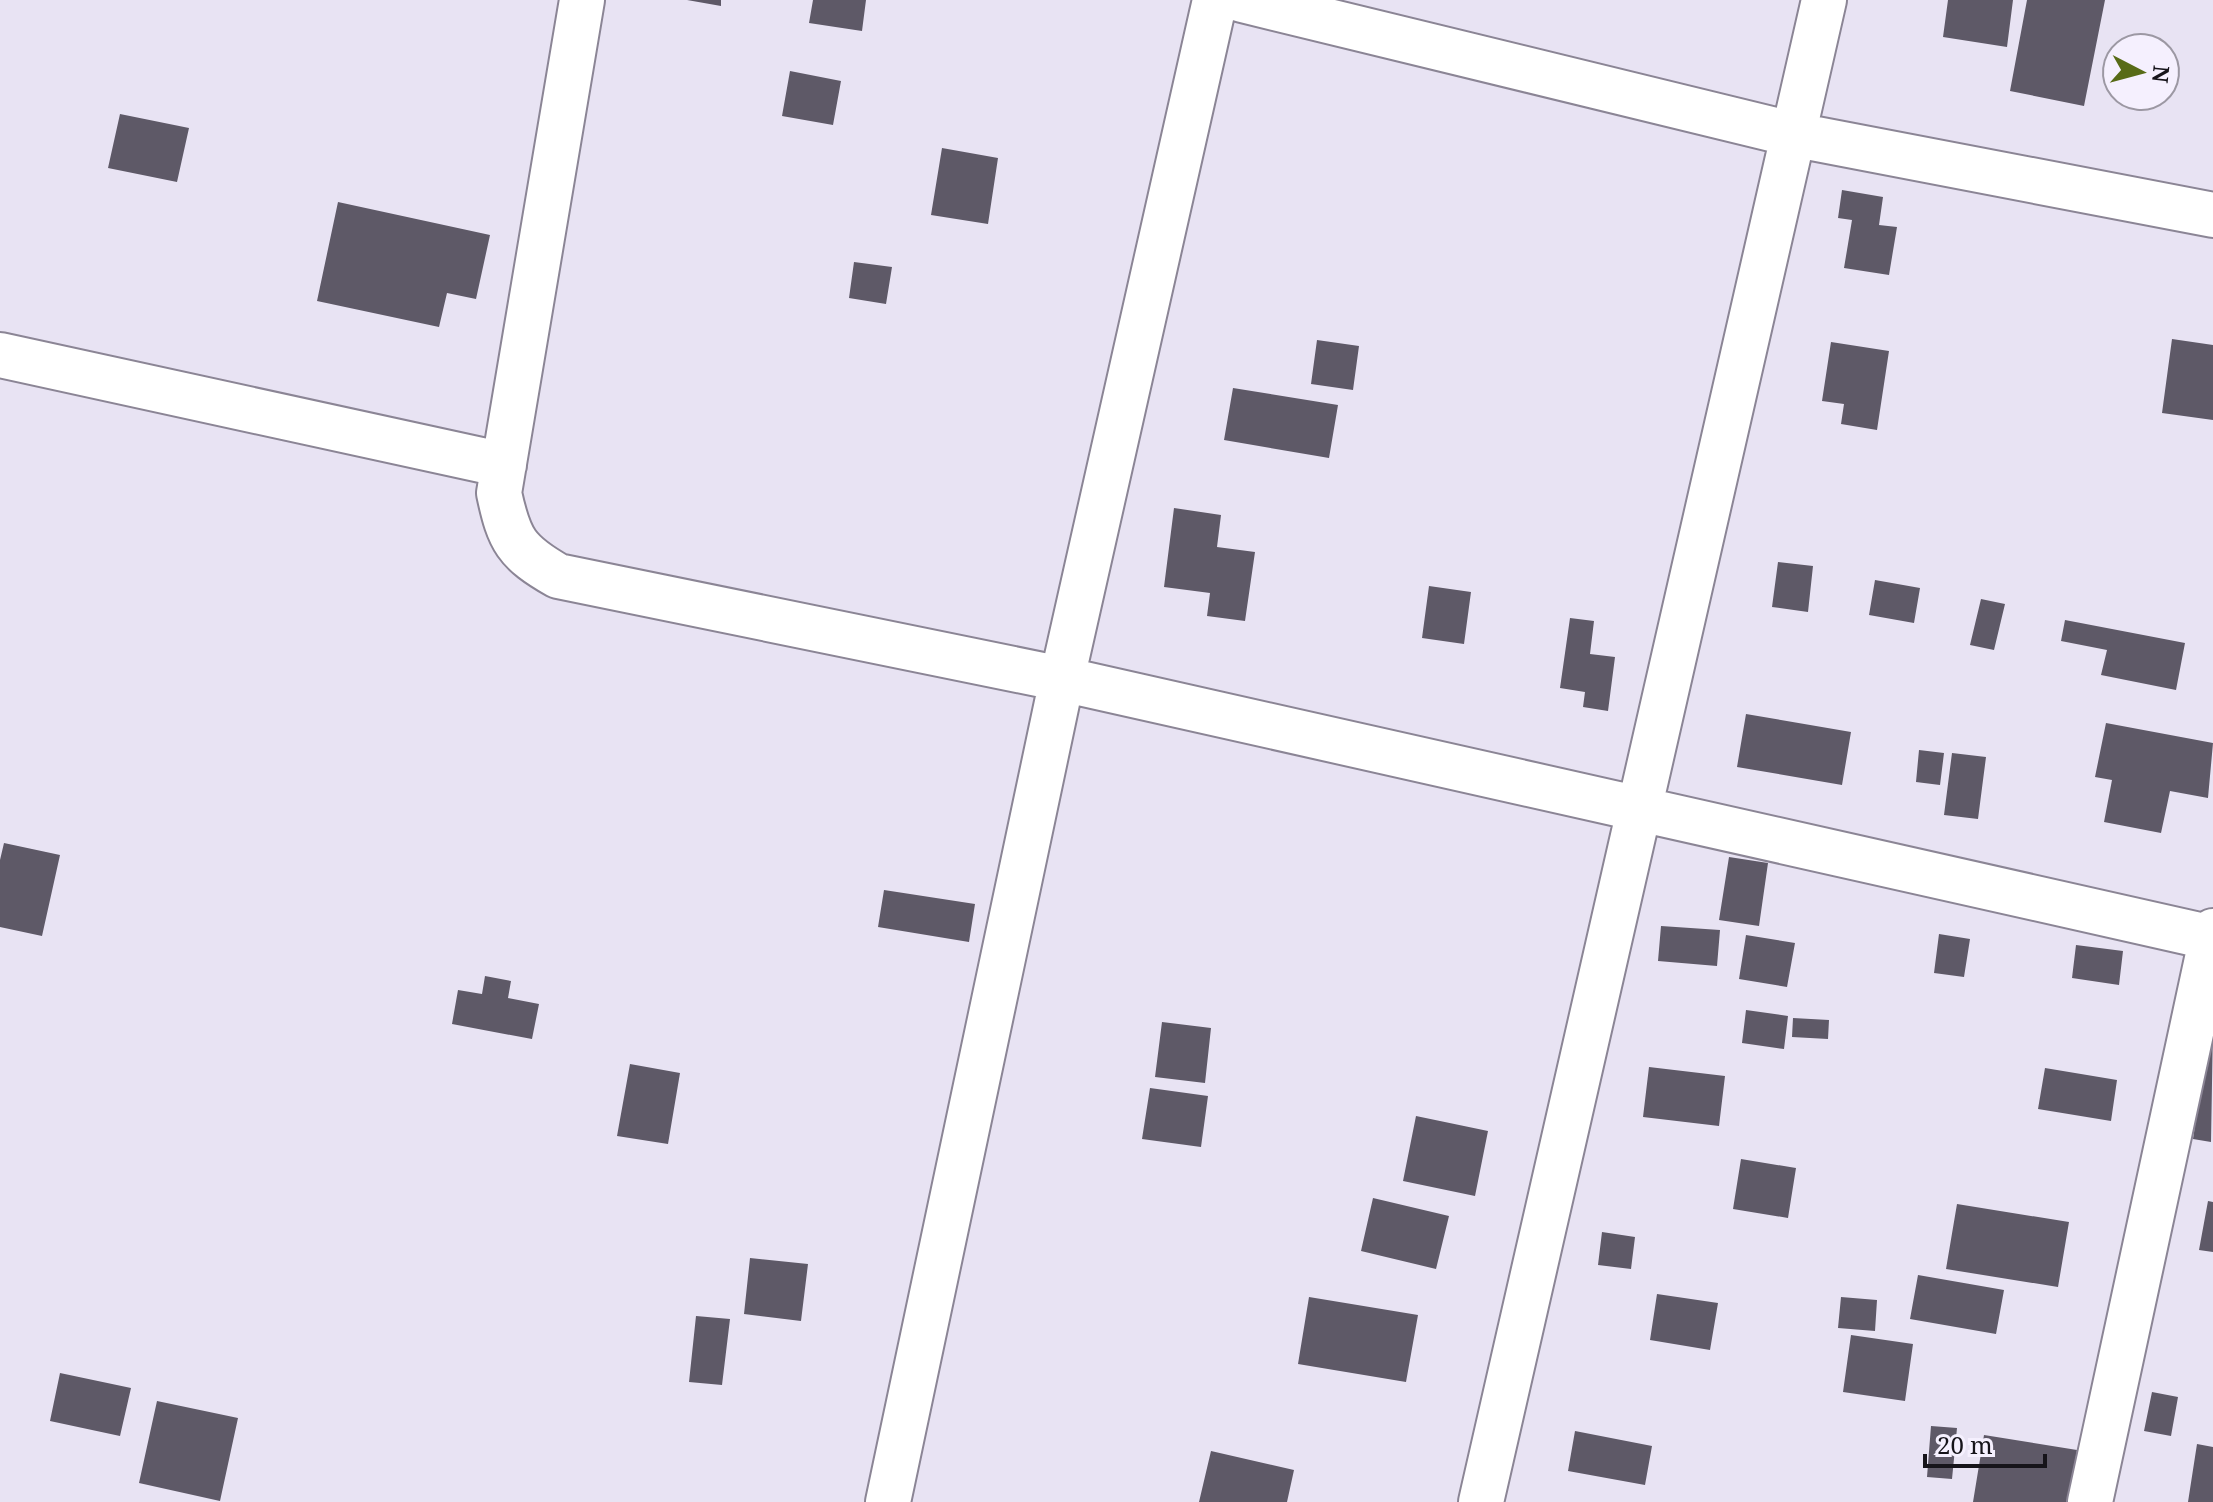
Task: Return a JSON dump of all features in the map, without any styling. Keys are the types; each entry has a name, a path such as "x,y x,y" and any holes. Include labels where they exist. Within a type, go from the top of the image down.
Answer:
{"street":[{"path":"582,0 499,493 506,526 525,557 558,576 1062,679 1640,811 2213,936 2090,1502"},
{"path":"888,1502 1062,679 1215,0"},
{"path":"1242,0 1796,135 2213,215"},
{"path":"1481,1502 1796,135 1824,0"},
{"path":"0,355 504,465"}],"building":[{"path":"687,0 721,0 721,6"},
{"path":"813,0 866,0 862,31 809,23"},
{"path":"1948,0 2013,0 2007,47 1943,37"},
{"path":"2027,0 2105,0 2084,106 2010,91"},
{"path":"790,71 841,81 833,125 782,116"},
{"path":"120,114 189,128 177,182 108,168"},
{"path":"942,148 998,158 988,224 931,215"},
{"path":"1842,190 1883,197 1879,225 1897,227 1889,275 1844,268 1852,220 1838,218"},
{"path":"338,202 490,235 476,299 447,293 439,327 317,301"},
{"path":"854,262 892,267 886,304 849,298"},
{"path":"2172,339 2213,345 2213,420 2162,413"},
{"path":"1317,340 1359,346 1353,390 1311,384"},
{"path":"1831,342 1889,351 1877,430 1841,424 1844,404 1822,401"},
{"path":"1233,388 1338,405 1329,458 1224,440"},
{"path":"1174,508 1221,515 1217,547 1255,552 1245,621 1207,616 1210,593 1164,587"},
{"path":"1778,562 1813,566 1808,612 1772,607"},
{"path":"1875,580 1920,588 1914,623 1869,615"},
{"path":"1429,586 1471,592 1464,644 1422,638"},
{"path":"1981,599 2005,604 1994,650 1970,645"},
{"path":"1570,618 1594,621 1590,654 1615,657 1608,711 1583,707 1585,692 1560,688"},
{"path":"2065,620 2185,643 2176,690 2101,675 2107,650 2061,641"},
{"path":"1746,714 1851,732 1842,785 1737,767"},
{"path":"2106,723 2213,743 2208,798 2170,791 2161,833 2104,822 2112,780 2095,777"},
{"path":"1919,750 1944,753 1940,785 1916,782"},
{"path":"1952,753 1986,757 1978,819 1944,815"},
{"path":"4,843 60,855 42,936 0,927 0,860"},
{"path":"1729,857 1768,863 1759,926 1719,920"},
{"path":"884,890 975,904 969,942 878,927"},
{"path":"1661,926 1720,930 1717,966 1658,961"},
{"path":"1939,934 1970,939 1964,977 1934,973"},
{"path":"1746,935 1795,943 1787,987 1739,979"},
{"path":"2076,945 2123,951 2119,985 2072,978"},
{"path":"485,976 511,981 508,998 539,1004 532,1039 452,1024 458,990 482,994"},
{"path":"1746,1010 1788,1016 1784,1049 1742,1043"},
{"path":"1793,1018 1829,1020 1828,1039 1792,1037"},
{"path":"1162,1022 1211,1028 1205,1083 1155,1077"},
{"path":"2210,1023 2213,1024 2211,1142 2193,1139"},
{"path":"630,1064 680,1073 668,1144 617,1136"},
{"path":"1649,1067 1725,1076 1719,1126 1643,1117"},
{"path":"2045,1068 2117,1080 2111,1121 2038,1109"},
{"path":"1150,1088 1208,1096 1201,1147 1142,1139"},
{"path":"1416,1116 1488,1131 1475,1196 1403,1181"},
{"path":"1741,1159 1796,1168 1788,1218 1733,1209"},
{"path":"1373,1198 1449,1216 1436,1269 1361,1251"},
{"path":"2208,1201 2213,1202 2213,1252 2199,1250"},
{"path":"1957,1204 2069,1222 2058,1287 1946,1269"},
{"path":"1602,1232 1635,1237 1631,1269 1598,1265"},
{"path":"750,1258 808,1264 801,1321 744,1314"},
{"path":"1918,1275 2004,1290 1996,1334 1910,1319"},
{"path":"1657,1294 1718,1303 1710,1350 1650,1340"},
{"path":"1309,1297 1418,1315 1406,1382 1298,1364"},
{"path":"1841,1297 1877,1300 1875,1331 1838,1328"},
{"path":"696,1316 730,1319 722,1385 689,1382"},
{"path":"1851,1335 1913,1344 1905,1401 1843,1392"},
{"path":"60,1373 131,1388 120,1436 50,1421"},
{"path":"2152,1392 2178,1397 2171,1436 2144,1431"},
{"path":"157,1401 238,1418 220,1501 139,1483"},
{"path":"1931,1426 1957,1428 1952,1479 1927,1477"},
{"path":"1575,1431 1652,1446 1645,1485 1568,1471"},
{"path":"1984,1435 2077,1450 2068,1502 1973,1502"},
{"path":"2197,1444 2213,1447 2213,1502 2188,1502"},
{"path":"1211,1451 1294,1470 1287,1502 1199,1502"}]}
